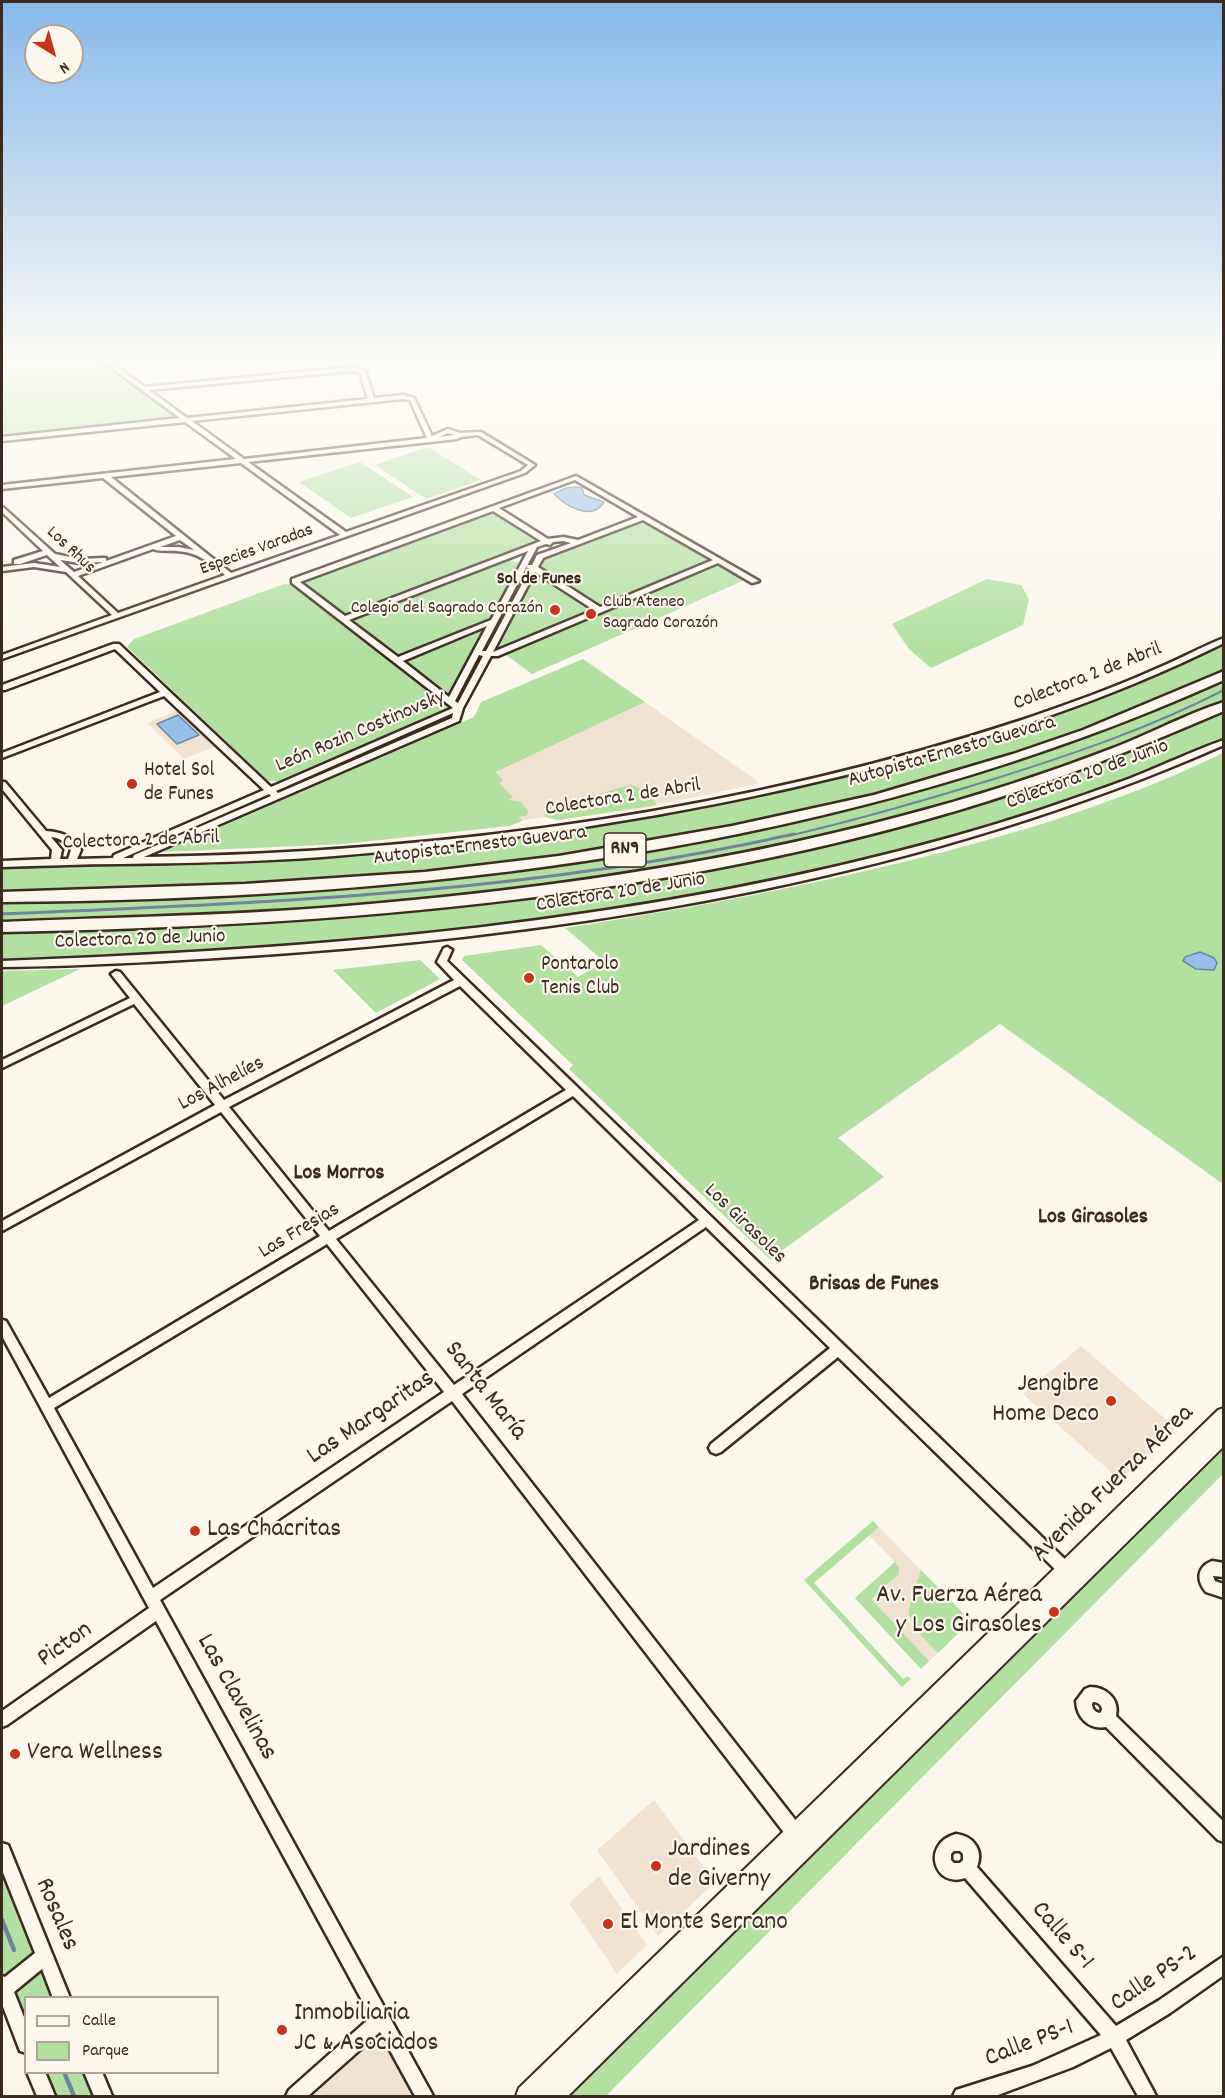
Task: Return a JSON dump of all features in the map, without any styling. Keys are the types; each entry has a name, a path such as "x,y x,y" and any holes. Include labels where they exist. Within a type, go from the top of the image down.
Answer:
{"highway":[{"name":"Autopista Ernesto Guevara","path":"2,897 226,890 394,880 560,860 720,834 876,799 1020,757 1132,716 1224,675"},
{"name":"RN9","path":"2,927 333,912 448,902 629,877 819,841 958,805 1141,743 1224,706"}],"main road":[{"name":"Avenida Fuerza Aérea","path":"527,2097 800,1840 1071,1574 1224,1415"},
{"name":"Avenida Fuerza Aérea","path":"1071,1574 1224,1434"},
{"name":"Avenida Fuerza Aérea","path":"552,2097 800,1840"}],"street":[{"path":"2,486 249,459"},
{"name":"Especies Varadas","path":"2,657 523,472 532,465 522,459"},
{"path":"239,460 345,535"},
{"path":"104,475 230,576"},
{"path":"644,517 540,557 459,708 295,581 576,478 719,560 755,581"},
{"path":"494,508 561,549"},
{"name":"Los Rhus","path":"2,509 117,616"},
{"path":"35,561 70,572 85,564 168,545 181,537"},
{"path":"344,619 547,541 563,539 578,543"},
{"path":"178,549 189,543"},
{"path":"168,545 203,555"},
{"path":"451,701 534,546"},
{"path":"44,565 53,559 50,554"},
{"path":"2,568 35,561 50,554 85,564"},
{"path":"503,558 525,563 600,610"},
{"path":"477,653 488,655 719,560"},
{"path":"70,572 85,564"},
{"path":"397,660 494,621 505,623"},
{"name":"Colectora 2 de Abril","path":"2,864 319,854 440,843 591,823 758,795 885,764 1043,717 1119,689 1224,640"},
{"path":"2,688 116,646 274,793"},
{"path":"2,756 166,692"},
{"name":"León Rozin Costinovsky","path":"111,860 456,719 459,708"},
{"name":"Colectora 20 de Junio","path":"2,964 201,957 414,941 523,928 703,899 822,873 1029,819 1224,742"},
{"path":"2,784 58,852 55,862"},
{"name":"León Rozin Costinovsky","path":"132,860 274,793"},
{"path":"44,834 66,837 76,850 72,861"},
{"name":"Los Girasoles","path":"447,950 442,962 1071,1574"},
{"name":"Santa María","path":"116,974 453,1393 800,1840"},
{"name":"Los Alhelíes","path":"2,1226 222,1106 461,981"},
{"path":"2,1064 136,999"},
{"name":"Las Fresias","path":"46,1406 575,1090"},
{"name":"Las Margaritas","path":"155,1605 453,1393 708,1220"},
{"name":"Las Clavelinas","path":"2,1325 424,2097"},
{"path":"716,1448 840,1348"},
{"path":"1224,1570 1212,1568 1206,1573 1211,1587 1224,1591"},
{"name":"Picton","path":"2,1720 155,1605"},
{"path":"1108,1718 1224,1834"},
{"name":"Rosales","path":"2,1851 61,1996"},
{"name":"Calle S-1","path":"968,1869 1115,2038 1147,2097"},
{"path":"24,2040 2,1988 45,1956"},
{"name":"Calle PS-2","path":"1115,2038 1186,1994 1224,1964"},
{"path":"294,2097 382,2019"},
{"name":"Calle PS-1","path":"962,2097 1047,2069 1115,2038"},
{"path":"36,2074 46,2097"},
{"path":"93,2074 103,2097"}],"shaded area":[{"path":"645,702 760,783 644,808 558,820 545,817 524,820 509,826 343,844"},
{"path":"178,710 216,746 184,759 147,723"},
{"path":"1081,1346 1176,1428 1120,1480 1023,1394"},
{"path":"879,1527 921,1570 910,1605 909,1618 911,1624 938,1653 921,1669 855,1598 895,1562 869,1535"},
{"name":"Jardines de Giverny","path":"654,1800 715,1882 658,1936 597,1850"},
{"name":"El Monte Serrano","path":"599,1876 647,1945 617,1974 569,1903"},
{"path":"382,2019 424,2096 295,2096"}],"green space":[{"path":"393,459 447,459 481,480 426,499 375,465"},
{"path":"360,462 413,497 351,518 299,482"},
{"path":"494,513 536,538 538,542 498,558 521,563 449,693 305,585 308,579"},
{"name":"Club Ateneo Sagrado Corazón","path":"643,520 747,579 532,674 498,649 543,560"},
{"path":"987,579 1021,585 1029,599 1023,625 931,668 909,649 892,624"},
{"path":"284,584 290,584 450,708 279,781 268,781 127,647 134,639"},
{"path":"1223,640 1223,742 1069,804 975,834 822,873 523,928 97,961 2,964 2,864 319,854 540,831 773,792 1010,726 1119,689"},
{"path":"583,659 645,702 496,772 503,781 499,783 513,797 508,800 521,802 528,811 527,816 520,816 521,820 524,820 509,826 343,844 163,852 474,717 481,702"},
{"path":"449,717 451,718 290,786"},
{"path":"1223,753 1223,1184 1000,1024 838,1138 884,1177 770,1259 569,1069 573,1065 462,960 464,956 541,945 578,977 605,962 565,928 791,887 957,848 1047,822 1137,791"},
{"path":"631,785 647,791 657,805 558,820 545,817 544,811 547,808"},
{"path":"420,960 440,979 376,1013 333,970"},
{"path":"80,969 2,1006 2,971"},
{"path":"1223,1441 1223,1474 606,2096 561,2096"},
{"path":"873,1521 879,1527 814,1583 903,1679 908,1676 911,1679 902,1687 804,1580"},
{"path":"895,1562 899,1568 899,1574 871,1599 929,1661 921,1669 855,1598"},
{"path":"921,1570 971,1621 938,1653 918,1631 910,1616 911,1599"},
{"path":"2,1851 62,1996 24,1996 24,2042 2,1984"},
{"path":"36,2074 93,2074 103,2096 46,2096"}],"water":[{"path":"566,488 582,488 584,495 604,502 593,511 579,510 554,494"},
{"path":"178,715 199,735 177,744 157,724"},
{"path":"1200,952 1214,958 1217,963 1214,970 1196,969 1183,961 1185,957"}],"waterway":[{"path":"788,836 917,802 1053,760 1140,728 1224,690"},
{"path":"2,914 201,905 400,892 598,870 696,854 794,834"},
{"path":"2,1920 14,1950"},
{"path":"65,2074 74,2096"}],"place":[{"name":"Colegio del Sagrado Corazón","path":"555,610"},
{"name":"Club Ateneo Sagrado Corazón","path":"591,614"},
{"name":"Hotel Sol de Funes","path":"132,784"},
{"name":"Pontarolo Tenis Club","path":"529,978"},
{"name":"Jengibre Home Deco","path":"1111,1401"},
{"name":"Las Chacritas","path":"195,1531"},
{"name":"Av. Fuerza Aérea y Los Girasoles","path":"1054,1612"},
{"name":"Vera Wellness","path":"15,1754"},
{"name":"Jardines de Giverny","path":"656,1866"},
{"name":"El Monte Serrano","path":"608,1924"},
{"name":"Inmobiliaria JC & Asociados","path":"282,2030"}],"district":[{"name":"Sol de Funes","path":"539,581"},
{"name":"Los Morros","path":"339,1175"},
{"name":"Los Girasoles","path":"1093,1219"},
{"name":"Brisas de Funes","path":"874,1286"}]}
